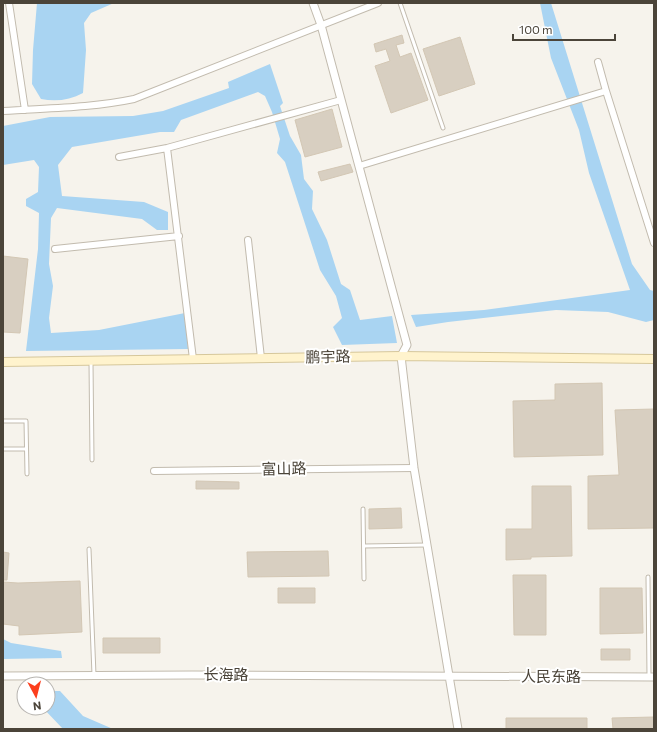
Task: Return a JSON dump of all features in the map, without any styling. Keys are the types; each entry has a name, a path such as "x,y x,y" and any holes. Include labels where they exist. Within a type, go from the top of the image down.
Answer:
{"main road":[{"name":"鹏宇路","path":"3,362 400,356 654,359"}],"street":[{"path":"9,3 25,110"},
{"path":"313,3 321,25 407,345 400,356 414,468 458,729"},
{"path":"3,111 88,107 134,99 378,3"},
{"path":"598,62 654,243"},
{"path":"359,166 606,91"},
{"path":"119,157 167,148 341,100"},
{"path":"167,148 193,359"},
{"path":"55,249 179,236"},
{"path":"248,240 262,358"},
{"name":"富山路","path":"154,471 414,468"},
{"name":"长海路","path":"3,676 448,676"},
{"name":"人民东路","path":"448,676 651,677"}],"lane":[{"path":"400,3 443,128"},
{"path":"91,361 92,460"},
{"path":"3,421 26,421 27,474"},
{"path":"3,449 26,449"},
{"path":"363,509 364,579"},
{"path":"364,546 426,545"},
{"path":"89,549 94,676"},
{"path":"648,577 651,677"}],"water":[{"path":"37,3 114,3 91,13 84,23 86,50 83,93 68,99 41,99 32,84"},
{"path":"540,3 551,3 632,264 650,290 654,291 654,320 646,322 608,312 556,310 416,327 411,315 484,310 630,290 589,173 579,130 551,58"},
{"path":"270,64 283,103 280,106 290,136 301,155 304,179 313,191 312,209 327,240 341,284 350,290 360,320 392,316 397,343 342,345 333,327 342,318 336,296 320,270 285,162 277,153 280,139 272,112 265,96 258,92 181,120 174,132 160,132 72,147 58,165 62,196 144,202 168,212 168,230 157,230 142,219 57,208 51,218 49,264 53,286 49,318 51,333 99,330 185,313 188,349 26,351 38,249 39,213 26,206 26,199 38,192 39,167 34,160 3,165 3,126 50,117 133,116 163,111 229,88 228,82"},
{"path":"3,639 11,643 61,651 62,658 3,659"},
{"path":"56,691 60,691 83,716 113,729 63,729 51,716 56,716"}],"building":[{"path":"402,35 404,43 396,45 400,57 411,53 428,100 391,113 375,66 390,61 386,49 376,52 374,44"},
{"path":"460,37 475,84 439,96 423,49"},
{"path":"332,109 342,147 305,157 295,120"},
{"path":"350,164 353,172 321,181 318,172"},
{"path":"3,256 28,259 20,333 3,332"},
{"path":"602,383 603,455 514,457 513,401 555,400 555,384"},
{"path":"654,409 654,528 588,529 588,476 619,475 615,410"},
{"path":"196,481 239,482 239,489 196,489"},
{"path":"532,486 571,486 572,556 531,557 531,559 506,560 506,529 532,529"},
{"path":"401,508 402,528 369,529 369,509"},
{"path":"328,551 329,576 248,577 247,552"},
{"path":"3,552 9,553 7,580 3,580"},
{"path":"513,575 546,575 546,635 514,635"},
{"path":"80,581 82,632 19,635 19,626 3,624 3,582"},
{"path":"278,588 315,588 315,603 278,603"},
{"path":"600,588 642,588 643,633 600,634"},
{"path":"103,638 160,638 160,653 103,653"},
{"path":"601,649 630,649 630,660 601,660"},
{"path":"654,717 654,729 613,729 612,718"},
{"path":"506,718 587,718 587,729 506,729"}]}
